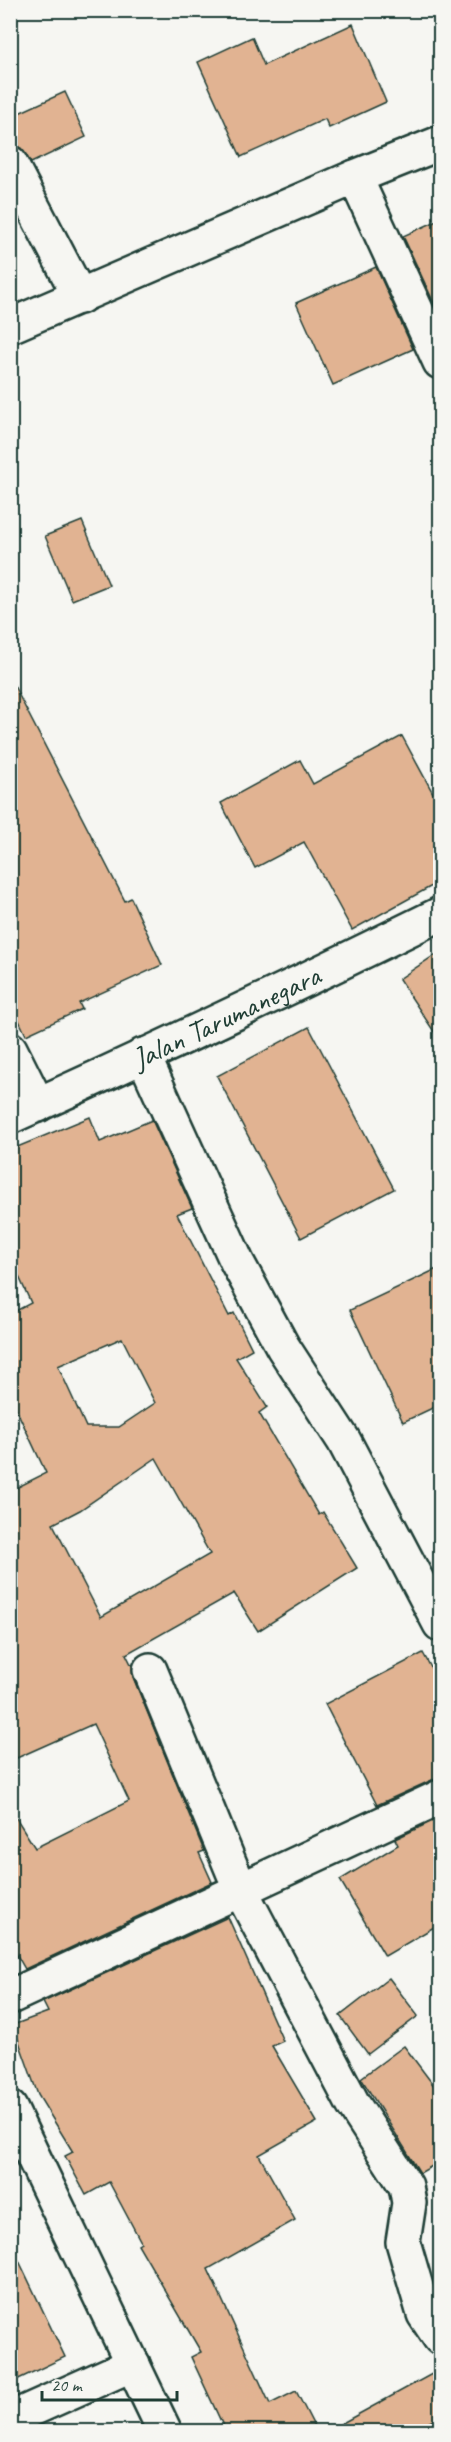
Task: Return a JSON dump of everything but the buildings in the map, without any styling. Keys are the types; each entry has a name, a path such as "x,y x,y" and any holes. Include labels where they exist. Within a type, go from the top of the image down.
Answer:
{"street":[{"path":"10,326 355,177 441,143"},
{"path":"10,164 80,297"},
{"path":"355,177 441,362"},
{"name":"Jalan Tarumanegara","path":"24,1111 143,1055 201,1031 441,914"},
{"path":"10,1049 24,1111"},
{"path":"143,1055 237,1262 283,1347 345,1442 441,1624"},
{"path":"150,1670 241,1891 353,2104 406,2186 409,2203 403,2242 424,2314 441,2338"},
{"path":"10,1997 441,1797"},
{"path":"10,2108 165,2432"},
{"path":"10,2419 133,2364"}]}
